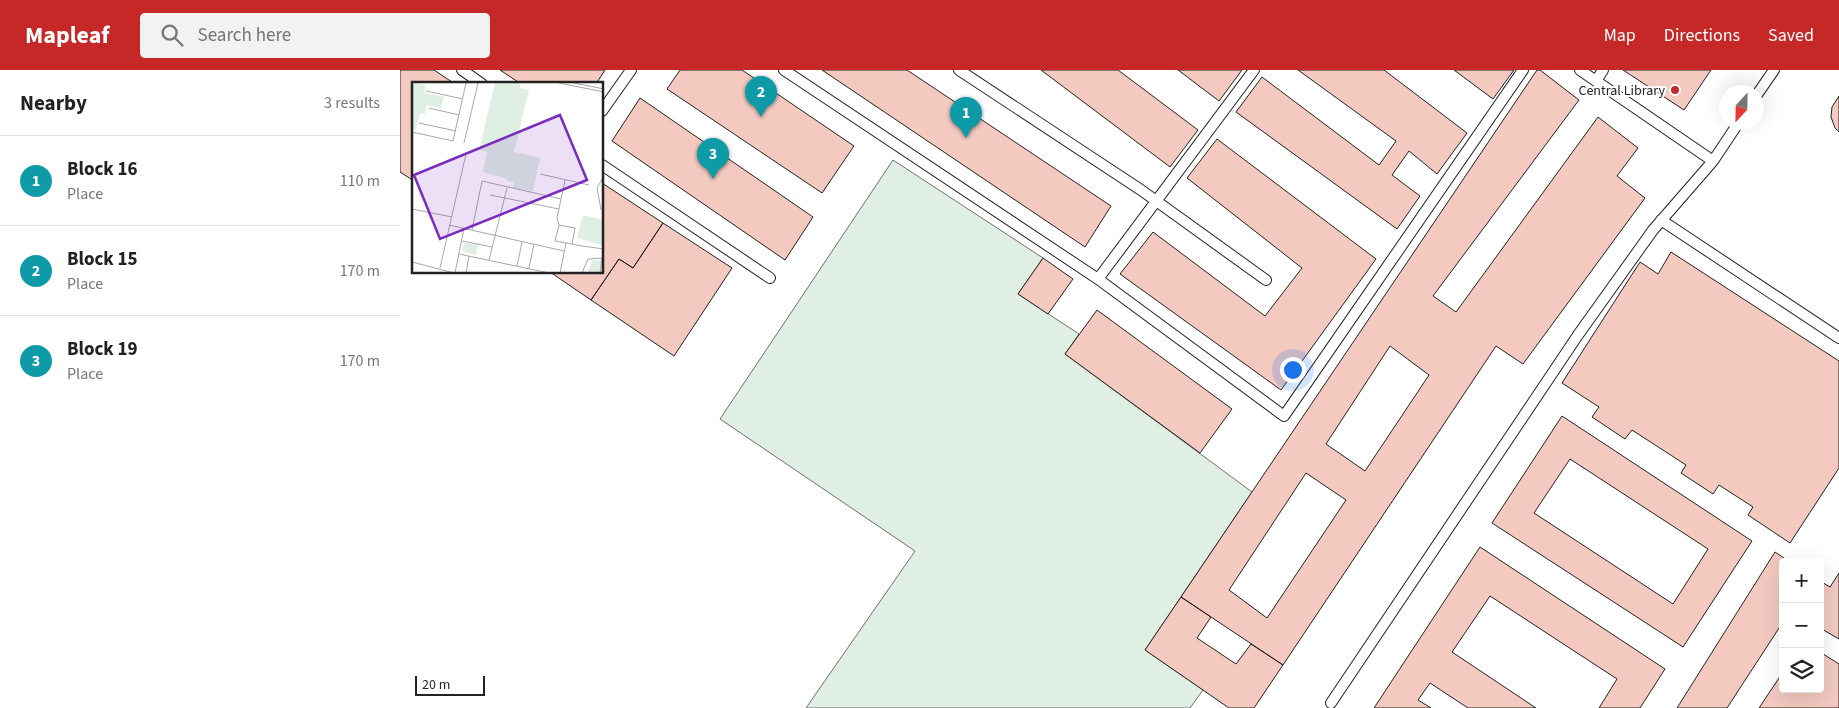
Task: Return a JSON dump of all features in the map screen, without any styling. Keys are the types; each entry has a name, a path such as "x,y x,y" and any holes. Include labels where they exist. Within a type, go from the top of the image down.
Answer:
{"lane":[{"path":"462,70 479,82"},
{"path":"604,108 631,70"},
{"path":"784,70 1098,279 1284,416 1523,70"},
{"path":"959,70 1156,201 1266,280"},
{"path":"1098,279 1254,70"},
{"path":"1580,70 1712,161"},
{"path":"1596,81 1603,70"},
{"path":"1764,85 1774,70"},
{"path":"1331,703 1578,336 1661,220 1712,161 1733,130"},
{"path":"604,166 770,278"},
{"path":"1661,220 1839,338"}],"green space":[{"path":"893,160 1043,258 1018,294 1079,334 1065,354 1252,492 1145,650 1203,690 1190,708 806,708 915,551 720,419"}],"building":[{"path":"400,70 434,70 452,82 412,82 412,180 400,172"},
{"path":"500,70 605,70 597,82 518,82"},
{"path":"680,70 742,70 854,146 822,193 667,89"},
{"path":"822,70 907,70 1111,206 1085,247"},
{"path":"1041,70 1118,70 1198,130 1170,167"},
{"path":"1178,70 1242,70 1219,101"},
{"path":"1298,70 1384,70 1467,133 1437,174 1409,151 1392,175 1420,196 1397,229 1236,112 1262,77 1379,165 1396,141"},
{"path":"1454,70 1514,70 1493,99"},
{"path":"1537,70 1540,70 1579,100 1433,296 1456,312 1598,117 1638,148 1617,176 1645,198 1523,364 1496,346 1283,665 1181,597","holes":["1390,346 1429,375 1365,471 1326,444","1306,473 1346,500 1267,618 1229,590"]},
{"name":"Central Library","path":"1623,70 1711,70 1684,110"},
{"path":"1839,96 1839,132 1835,128 1831,117 1832,107"},
{"path":"640,98 813,217 785,260 612,141"},
{"path":"1217,139 1376,259 1281,390 1120,274 1153,232 1265,316 1302,268 1187,178"},
{"path":"604,184 663,223 633,268 619,259 591,300 553,274 604,274"},
{"path":"663,223 732,268 674,356 591,300 619,259 633,268"},
{"path":"1671,252 1839,361 1839,468 1790,543 1748,515 1753,507 1719,485 1713,494 1681,473 1686,465 1632,430 1625,439 1592,417 1599,407 1562,383 1640,262 1658,274"},
{"path":"1043,258 1073,279 1048,314 1018,294"},
{"path":"1097,310 1232,409 1200,453 1065,354"},
{"path":"1562,416 1752,541 1683,647 1492,523","holes":["1570,459 1708,549 1673,604 1534,513"]},
{"path":"1480,547 1665,669 1640,708 1599,708 1617,679 1490,596 1452,652 1536,708 1468,708 1430,683 1418,700 1431,708 1374,708"},
{"path":"1775,552 1784,558 1779,558 1779,628 1727,708 1677,708"},
{"path":"1839,573 1839,639 1824,630 1824,583 1830,587"},
{"path":"1181,597 1211,617 1197,638 1236,664 1251,644 1283,665 1254,708 1229,708 1145,650"},
{"path":"1824,655 1839,664 1839,708 1759,708 1779,678 1779,693 1824,693"}],"place":[{"name":"Central Library","path":"1675,90"},
{"name":"Block 15","path":"761,117"},
{"name":"Block 16","path":"966,138"},
{"name":"Block 19","path":"713,179"}]}
